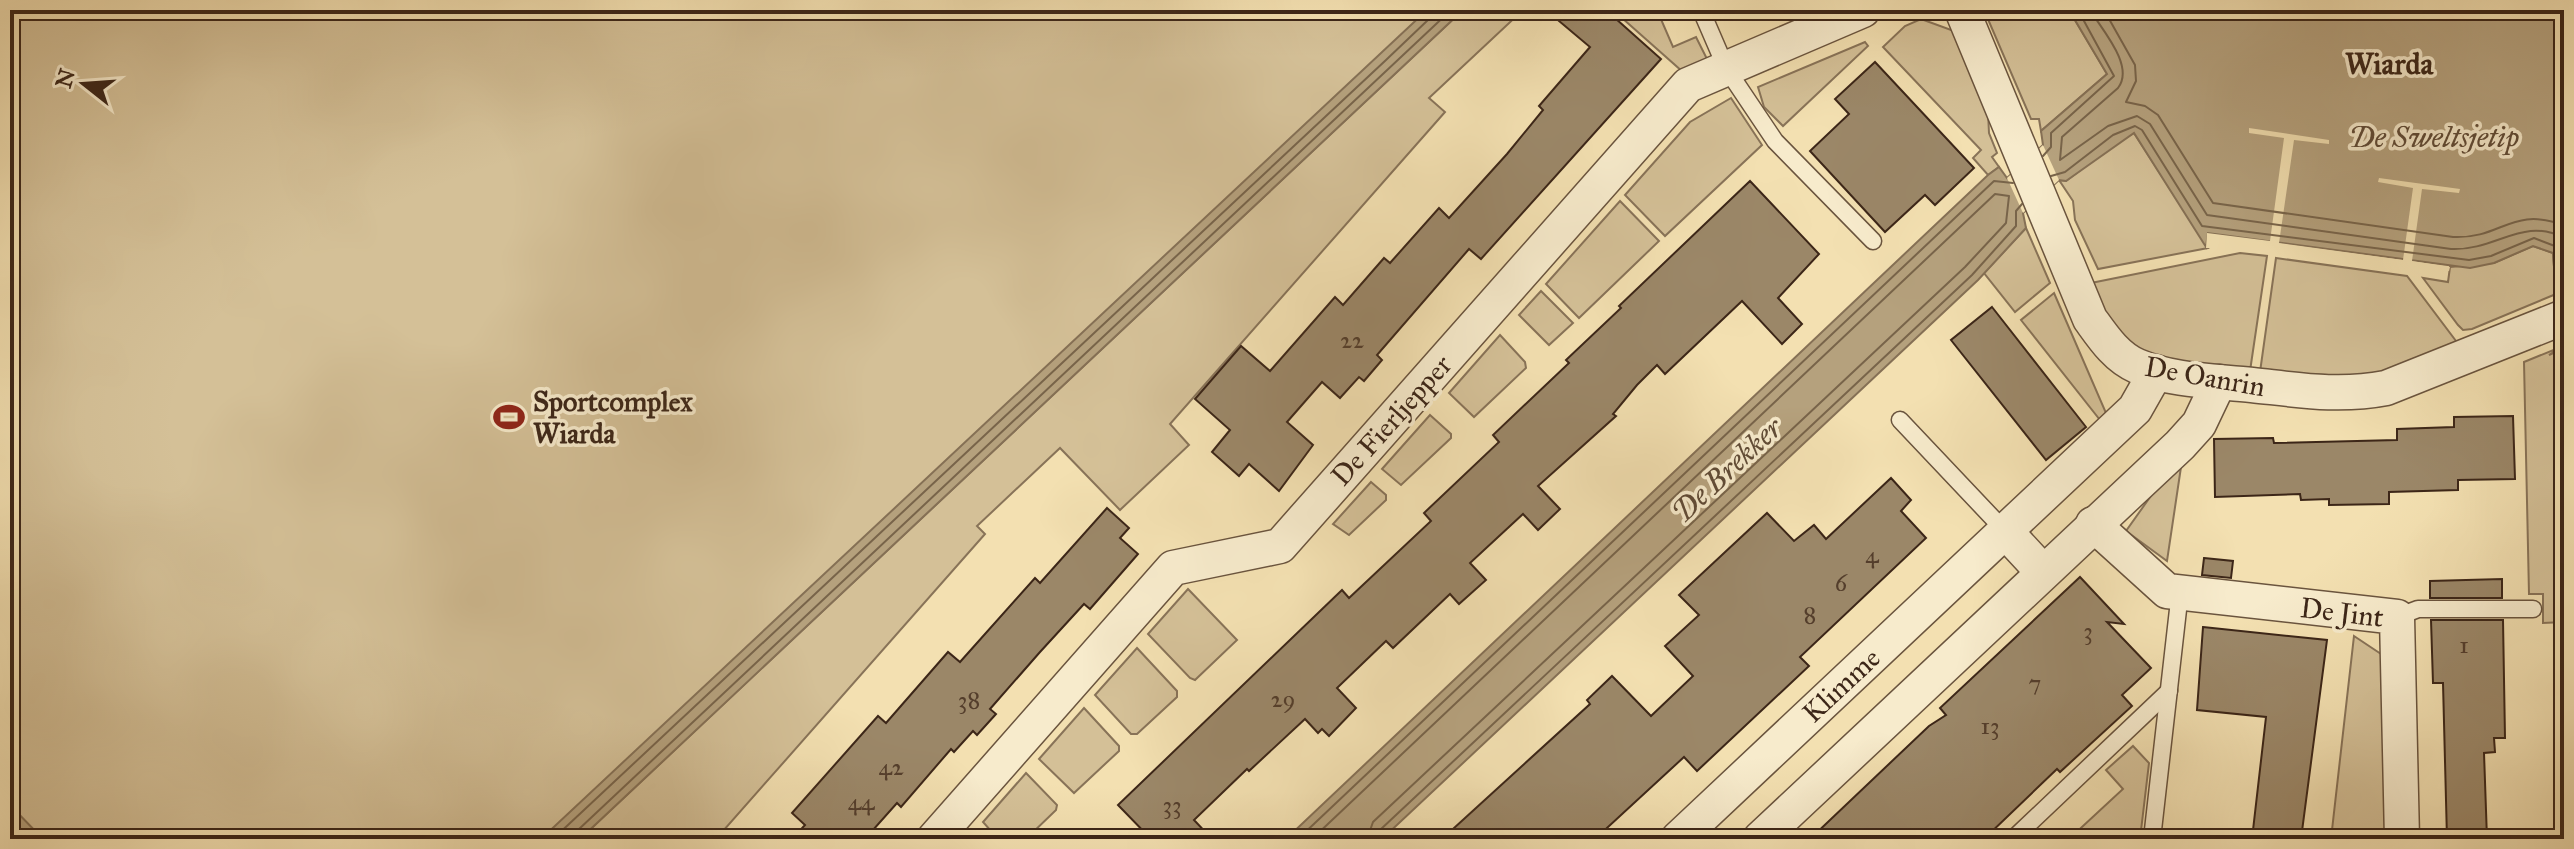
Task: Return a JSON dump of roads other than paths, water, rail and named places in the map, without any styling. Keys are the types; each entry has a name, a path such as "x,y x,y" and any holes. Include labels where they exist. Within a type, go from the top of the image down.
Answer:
{"street":[{"name":"De Fierljepper","path":"934,839 1173,568 1280,546 1688,85 1863,10"},
{"name":"De Oanrin","path":"1962,10 2090,319 2105,340 2136,365 2156,372 2219,382 2328,395 2386,388 2564,317"},
{"name":"Klimme","path":"1678,839 2135,409 2156,372"},
{"name":"Klimme","path":"1760,839 2180,445 2199,424 2219,382"},
{"name":"De Jint","path":"2093,524 2167,591 2397,617 2402,839"},
{"path":"2005,531 2043,572"}],"lane":[{"path":"1701,10 1726,68 1775,141 1873,241"},
{"path":"1900,420 2005,531"},
{"path":"2152,839 2180,592"},
{"path":"2397,617 2418,609 2533,609"},
{"path":"2013,839 2169,691"}],"water":[{"path":"1427,10 1463,10 580,839 541,839"},
{"path":"2069,10 2564,10 2564,292 2556,294 2553,253 2533,246 2494,263 2470,268 2208,233 2206,247 2134,133 2066,181 2059,180 2023,213 2026,228 1978,280 1382,839 1286,839 1988,175 1999,167 2007,178 2043,145 2041,131 2107,74"},
{"path":"2564,347 2564,525 2560,350"},
{"path":"10,805 43,839 10,839"}],"place":[{"name":"Sportcomplex Wiarda","path":"509,417"}],"district":[{"name":"Wiarda","path":"2389,64"}],"water label":[{"name":"De Sweltsjetip","path":"2434,137"},
{"name":"De Brekker","path":"1727,470"}]}
